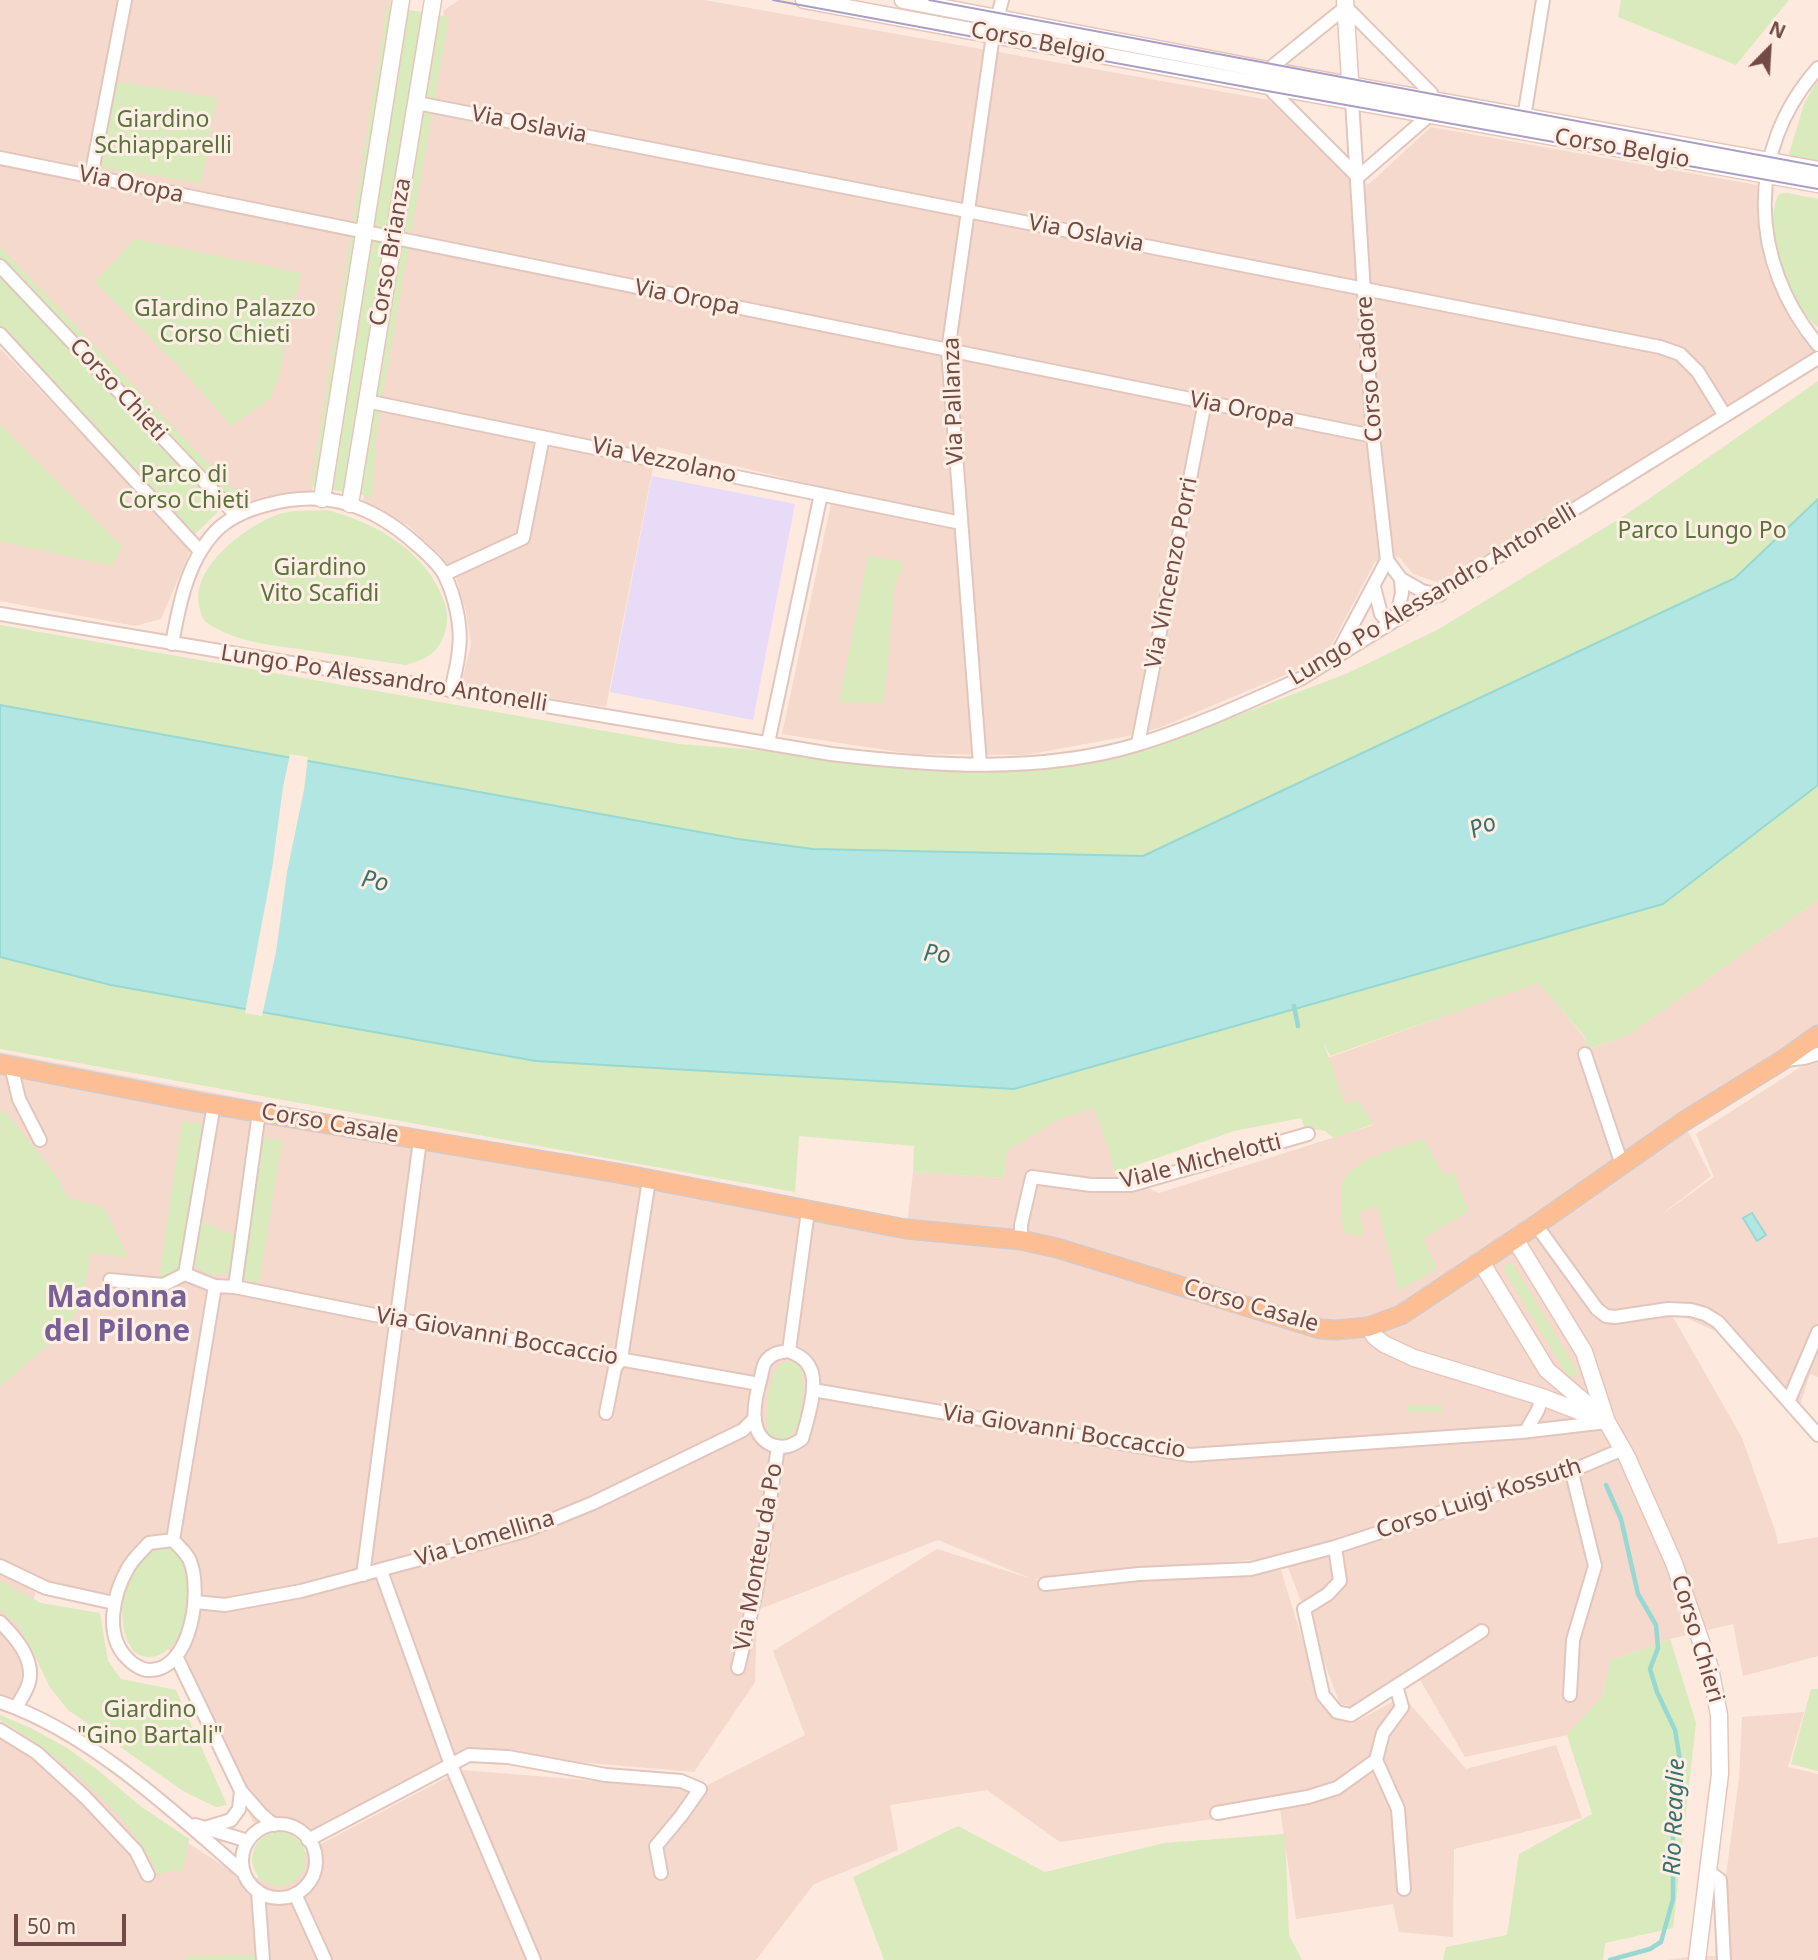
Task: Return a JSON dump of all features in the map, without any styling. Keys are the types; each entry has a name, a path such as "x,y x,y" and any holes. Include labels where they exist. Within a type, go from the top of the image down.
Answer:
{"main road":[{"name":"Corso Brianza","path":"322,499 401,0"},
{"name":"Corso Brianza","path":"350,503 433,0"},
{"name":"Corso Belgio","path":"804,0 993,35 1273,79 1768,168 1818,184"},
{"name":"Corso Belgio","path":"903,0 999,18 1273,79"},
{"name":"Corso Cadore","path":"1346,3 1351,93"},
{"name":"Corso Belgio","path":"1768,168 1818,170"},
{"name":"Corso Casale","path":"6,1065 649,1180 906,1229 1021,1240 1057,1248 1320,1329 1336,1330 1368,1327 1401,1315 1683,1122 1818,1035"},
{"path":"1515,1239 1584,1352 1607,1422"},
{"path":"1480,1262 1547,1370 1607,1422"},
{"path":"1368,1327 1384,1344 1414,1358 1542,1397 1607,1422"},
{"path":"1539,1359 1544,1385 1542,1397"},
{"name":"Corso Chieri","path":"1607,1422 1623,1449 1674,1563 1710,1668 1715,1691 1721,1736 1720,1774 1698,1960"}],"street":[{"path":"91,177 125,0"},
{"name":"Via Pallanza","path":"980,764 948,351 993,35 1002,0"},
{"path":"1523,124 1543,0"},
{"path":"1346,3 1431,93 1425,119 1358,177 1273,92 1274,65 1346,3"},
{"path":"1818,68 1794,99 1775,143 1764,192 1764,220 1772,261 1784,292 1803,327 1818,345"},
{"name":"Corso Cadore","path":"1351,93 1373,436 1387,560 1401,579 1422,591 1440,595"},
{"name":"Via Oslavia","path":"417,103 1660,347 1680,354 1698,372 1724,414"},
{"name":"Via Oropa","path":"0,159 1373,436"},
{"name":"Corso Chieti","path":"0,266 236,515"},
{"path":"0,334 200,551"},
{"name":"Lungo Po Alessandro Antonelli","path":"0,614 831,754 887,760 980,764 1026,764 1063,759 1138,744 1215,717 1302,678 1392,621 1440,595 1724,414 1818,358"},
{"name":"Via Vezzolano","path":"366,401 961,523"},
{"name":"Via Vincenzo Porri","path":"1138,744 1205,402"},
{"path":"445,574 523,538 543,437"},
{"path":"768,743 821,494"},
{"path":"172,644 186,584 200,551 216,531 236,515 277,501 306,498 350,503 402,532 445,574 456,610 460,647 451,691"},
{"path":"1335,658 1387,560"},
{"path":"1374,587 1381,614 1392,621 1402,593 1401,579"},
{"path":"1585,1054 1622,1165"},
{"path":"1783,1060 1818,1054"},
{"name":"Corso Casale","path":"6,1065 19,1099 40,1140"},
{"path":"110,1280 163,1285 185,1274 214,1104"},
{"path":"235,1287 259,1112"},
{"name":"Viale Michelotti","path":"1021,1240 1021,1224 1032,1177 1091,1185 1131,1185 1308,1134"},
{"path":"363,1575 420,1140"},
{"path":"606,1413 615,1368 621,1359 649,1180"},
{"path":"789,1351 808,1211"},
{"path":"1536,1225 1597,1309 1606,1316 1668,1309 1705,1314 1727,1329 1818,1435"},
{"name":"Via Giovanni Boccaccio","path":"185,1274 215,1286 235,1287 395,1319 759,1384"},
{"path":"173,1540 215,1286"},
{"path":"1789,1399 1818,1332"},
{"path":"789,1351 801,1356 812,1369 813,1390 802,1439 791,1446 778,1447 765,1442 755,1428 755,1418 765,1362 776,1352 789,1351"},
{"name":"Via Giovanni Boccaccio","path":"813,1390 1190,1455 1526,1431 1607,1422"},
{"path":"1526,1431 1542,1397"},
{"name":"Via Lomellina","path":"196,1602 225,1605 301,1591 525,1531 593,1503 743,1430 755,1418"},
{"name":"Via Monteu da Po","path":"738,1668 756,1592 778,1447"},
{"name":"Corso Luigi Kossuth","path":"1045,1584 1139,1574 1251,1569 1335,1547 1571,1469 1623,1449"},
{"path":"1570,1695 1573,1640 1595,1566 1571,1469"},
{"path":"173,1540 190,1559 197,1588 196,1602 184,1642 176,1656 165,1665 150,1670 133,1665 120,1651 114,1631 114,1603 129,1566 149,1544 173,1540"},
{"path":"1335,1547 1340,1580 1328,1594 1304,1609 1323,1695 1337,1712 1351,1715 1482,1631"},
{"path":"0,1566 46,1588 114,1603"},
{"path":"380,1571 452,1765 534,1960"},
{"path":"0,1622 17,1639 30,1666 29,1684 16,1707"},
{"path":"176,1656 244,1795 252,1836 242,1861 243,1872"},
{"path":"1396,1686 1402,1707 1383,1733 1376,1760 1398,1809 1404,1889"},
{"path":"0,1702 49,1724 102,1757 186,1822 243,1872 249,1883 258,1891 276,1898 295,1894 303,1888 314,1870 313,1849 308,1839 290,1826 274,1825 252,1836 203,1828 186,1822"},
{"path":"0,1730 37,1753 85,1797 136,1851 148,1875"},
{"path":"308,1839 469,1755 508,1757 606,1775 681,1781 700,1788 656,1846 661,1874"},
{"path":"1217,1813 1308,1797 1337,1788 1376,1760"},
{"path":"244,1795 274,1825"},
{"path":"203,1828 231,1820 244,1795"},
{"path":"1707,1870 1720,1880 1724,1960"},
{"path":"258,1891 263,1960"},
{"path":"295,1894 325,1960"}],"shaded area":[{"path":"0,0 391,0 312,492 268,496 240,504 0,254"},
{"path":"459,0 704,0 1269,100 1351,181 1369,184 1431,127 1757,185 1757,216 1767,271 1796,330 1816,353 1439,583 1413,574 1399,557 1375,562 1328,651 1302,668 1159,728 1129,736 1025,755 912,754 782,734 834,490 657,447 606,707 461,684 471,645 457,580 439,554 409,526 363,501 444,10"},
{"path":"0,348 191,549 161,619 135,626 0,601"},
{"path":"652,476 795,504 753,720 610,692"},
{"path":"1818,900 1818,1027 1683,1122 1711,1176 1657,1218 1714,1177 1696,1134 1799,1068 1818,1063 1818,1377 1810,1374 1798,1411 1715,1331 1669,1310 1742,1438 1778,1544 1818,1537 1818,1656 1743,1676 1733,1624 1670,1639 1610,1661 1603,1695 1567,1735 1465,1757 1412,1666 1355,1707 1340,1704 1284,1557 1034,1579 1046,1584 1280,1567 1321,1700 1352,1724 1403,1696 1466,1769 1556,1745 1582,1818 1454,1849 1453,1937 1399,1932 1393,1904 1296,1919 1280,1809 1060,1842 987,1790 890,1805 898,1850 814,1884 756,1960 0,1960 0,1723 249,1882 461,1770 700,1789 805,1735 773,1651 937,1549 1032,1579 938,1540 757,1610 755,1682 694,1772 461,1752 308,1840 253,1822 176,1656 114,1603 37,1584 23,1652 20,1700 0,1695 0,1052 907,1225 913,1172 1004,1178 1006,1150 1052,1115 1094,1107 1105,1111 1114,1173 1159,1193 1373,1125 1345,1105 1328,1058 1538,982 1584,1037 1589,1049 1630,1034"},
{"path":"1804,1712 1788,1767 1818,1774 1818,1960 1669,1960 1715,1956 1739,1779 1742,1717"}],"green space":[{"path":"1621,0 1789,0 1736,65 1618,17"},
{"path":"387,6 449,17 377,428 372,497 311,486"},
{"path":"1818,79 1818,161 1789,154 1804,104"},
{"name":"Giardino Schiapparelli","path":"116,81 217,98 201,183 100,167"},
{"path":"1779,194 1818,199 1818,327 1798,302 1776,244 1774,208"},
{"name":"GIardino Palazzo Corso Chieti","path":"135,239 301,273 278,378 270,399 231,426 182,370 95,282"},
{"name":"Parco di Corso Chieti","path":"0,247 237,493 186,543 0,336"},
{"name":"Parco Lungo Po","path":"1818,381 1818,499 1735,578 1143,856 813,849 738,839 0,705 0,625 679,744 887,760 1062,767 1153,748 1348,673 1439,629 1627,514"},
{"path":"0,424 122,546 112,566 0,541"},
{"name":"Giardino Vito Scafidi","path":"327,510 377,529 393,539 407,549 431,576 444,601 447,619 441,643 427,657 406,665 269,645 223,632 204,620 199,605 199,591 203,577 222,551 248,530 280,514"},
{"path":"868,556 904,562 895,584 884,703 839,702"},
{"path":"1818,785 1818,900 1630,1034 1589,1049 1584,1036 1538,983 1330,1056 1323,1041 1345,1104 1358,1100 1373,1124 1334,1138 1325,1131 1304,1127 1301,1118 1234,1131 1114,1173 1110,1152 1094,1108 1060,1119 1007,1150 1004,1178 913,1172 914,1146 799,1136 795,1192 0,1049 0,957 111,985 536,1061 1014,1089 1663,904"},
{"path":"0,1111 9,1116 59,1179 67,1197 105,1208 128,1258 91,1252 81,1305 65,1331 0,1386"},
{"path":"182,1121 205,1124 182,1269 159,1278"},
{"path":"263,1137 282,1140 259,1283 243,1280"},
{"path":"1423,1139 1444,1175 1453,1172 1469,1211 1423,1239 1437,1268 1399,1291 1377,1206 1359,1212 1364,1235 1343,1233 1341,1188 1347,1175 1365,1161"},
{"path":"200,1220 237,1237 232,1271 211,1274 202,1271 193,1263"},
{"path":"1509,1263 1513,1264 1577,1371 1576,1376 1568,1376 1504,1270"},
{"path":"788,1361 799,1366 803,1381 802,1403 795,1431 791,1437 778,1441 769,1434 767,1427 769,1388 776,1370"},
{"path":"1407,1405 1441,1406 1441,1412 1407,1412"},
{"path":"161,1547 171,1548 181,1555 187,1569 188,1606 175,1641 164,1653 145,1657 134,1651 126,1638 122,1613 127,1586 138,1563 147,1553"},
{"name":"Giardino \"Gino Bartali\"","path":"0,1581 41,1603 100,1613 108,1661 121,1679 176,1690 227,1805 216,1807 183,1791 68,1710 49,1686 18,1625 0,1610"},
{"path":"1670,1639 1696,1723 1673,1928 1605,1943 1603,1960 1443,1960 1446,1947 1507,1935 1519,1854 1592,1814 1567,1735 1603,1695 1610,1661"},
{"path":"1811,1689 1818,1689 1818,1771 1791,1764"},
{"path":"0,1715 67,1748 139,1805 189,1839 183,1869 157,1874 131,1830 112,1808 67,1767 0,1720"},
{"path":"958,1826 1045,1872 1164,1843 1285,1834 1289,1935 1302,1960 884,1960 853,1877"},
{"path":"279,1832 298,1840 306,1859 298,1878 279,1886 260,1878 252,1859 260,1840"},
{"path":"259,1955 258,1960 183,1960 192,1956"}],"water":[{"name":"Po","path":"1818,499 1818,785 1663,904 1014,1089 536,1061 111,985 0,957 0,705 738,839 813,849 1143,856 1735,578"},
{"path":"1752,1213 1766,1235 1757,1241 1743,1218"}],"pier":[{"path":"290,754 308,757 287,872 276,952 262,1016 245,1013"}],"waterway":[{"name":"Rio Reaglie","path":"1294,1006 1298,1026"},
{"name":"Rio Reaglie","path":"1606,1485 1621,1519 1638,1594 1656,1625 1658,1648 1650,1669 1657,1692 1675,1730 1681,1766 1673,1826 1673,1899 1661,1942 1650,1949 1610,1960"}],"tram line":[{"path":"773,0 1818,189"},
{"path":"929,0 1818,166"}],"district":[{"name":"Madonna del Pilone","path":"117,1315"}]}
